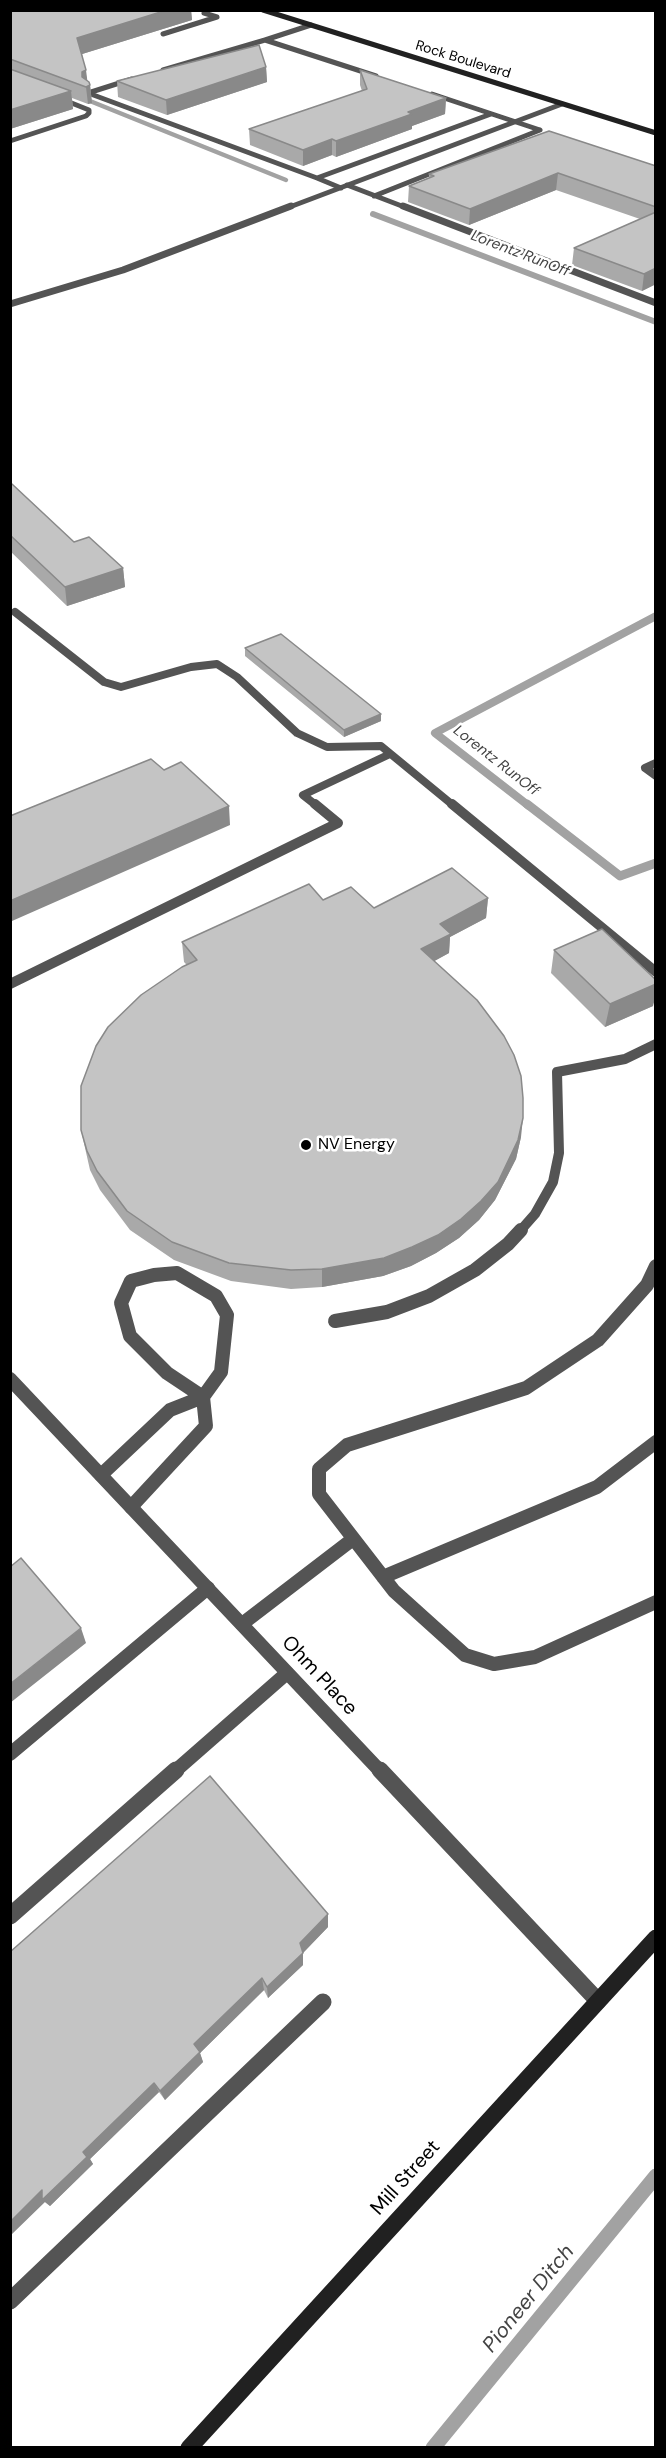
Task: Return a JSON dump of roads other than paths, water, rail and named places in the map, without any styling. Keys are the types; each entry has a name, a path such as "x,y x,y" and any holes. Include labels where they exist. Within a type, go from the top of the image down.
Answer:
{"main road":[{"name":"Rock Boulevard","path":"263,10 656,133"},
{"name":"Mill Street","path":"189,2448 656,1938"}],"street":[{"path":"163,34 217,17 197,10"},
{"path":"204,13 212,10"},
{"path":"156,72 311,26"},
{"path":"266,40 378,77"},
{"path":"144,76 88,93 317,178 374,196 656,303"},
{"path":"423,92 550,133"},
{"path":"10,141 90,113 89,110 55,97"},
{"path":"10,304 123,270 562,104"},
{"path":"317,178 491,114"},
{"path":"374,196 540,130"},
{"path":"12,611 104,682 121,687 191,667 217,664 237,677 297,733 327,747 381,746 656,972"},
{"path":"10,984 338,823 303,795 390,754"},
{"path":"656,763 645,768 656,776"},
{"path":"335,1321 387,1312 429,1296 475,1270 508,1244 535,1214 553,1182 560,1142 557,1072 576,1066 625,1059 656,1044"},
{"path":"656,1266 647,1285 598,1340 525,1388 347,1445 319,1469 319,1494 394,1591 465,1654 494,1664 535,1657 656,1602"},
{"path":"101,1475 170,1410 203,1396 221,1372 227,1315 216,1296 177,1273 154,1275 131,1281 121,1303 130,1336 167,1373 203,1396"},
{"name":"Ohm Place","path":"10,1379 598,2001"},
{"path":"131,1507 206,1426 203,1396"},
{"path":"383,1577 597,1487 656,1442"},
{"path":"242,1624 353,1539"},
{"path":"10,1755 208,1588"},
{"path":"10,1916 287,1672"},
{"path":"10,2301 323,2002"}],"waterway":[{"name":"Lorentz RunOff","path":"80,97 286,180"},
{"name":"Lorentz RunOff","path":"373,214 656,322"},
{"name":"Lorentz RunOff","path":"529,806 435,733 656,616"},
{"name":"Lorentz RunOff","path":"527,804 620,876 656,863"},
{"name":"Pioneer Ditch","path":"433,2448 656,2176"}],"place":[{"name":"NV Energy","path":"306,1145"}]}
